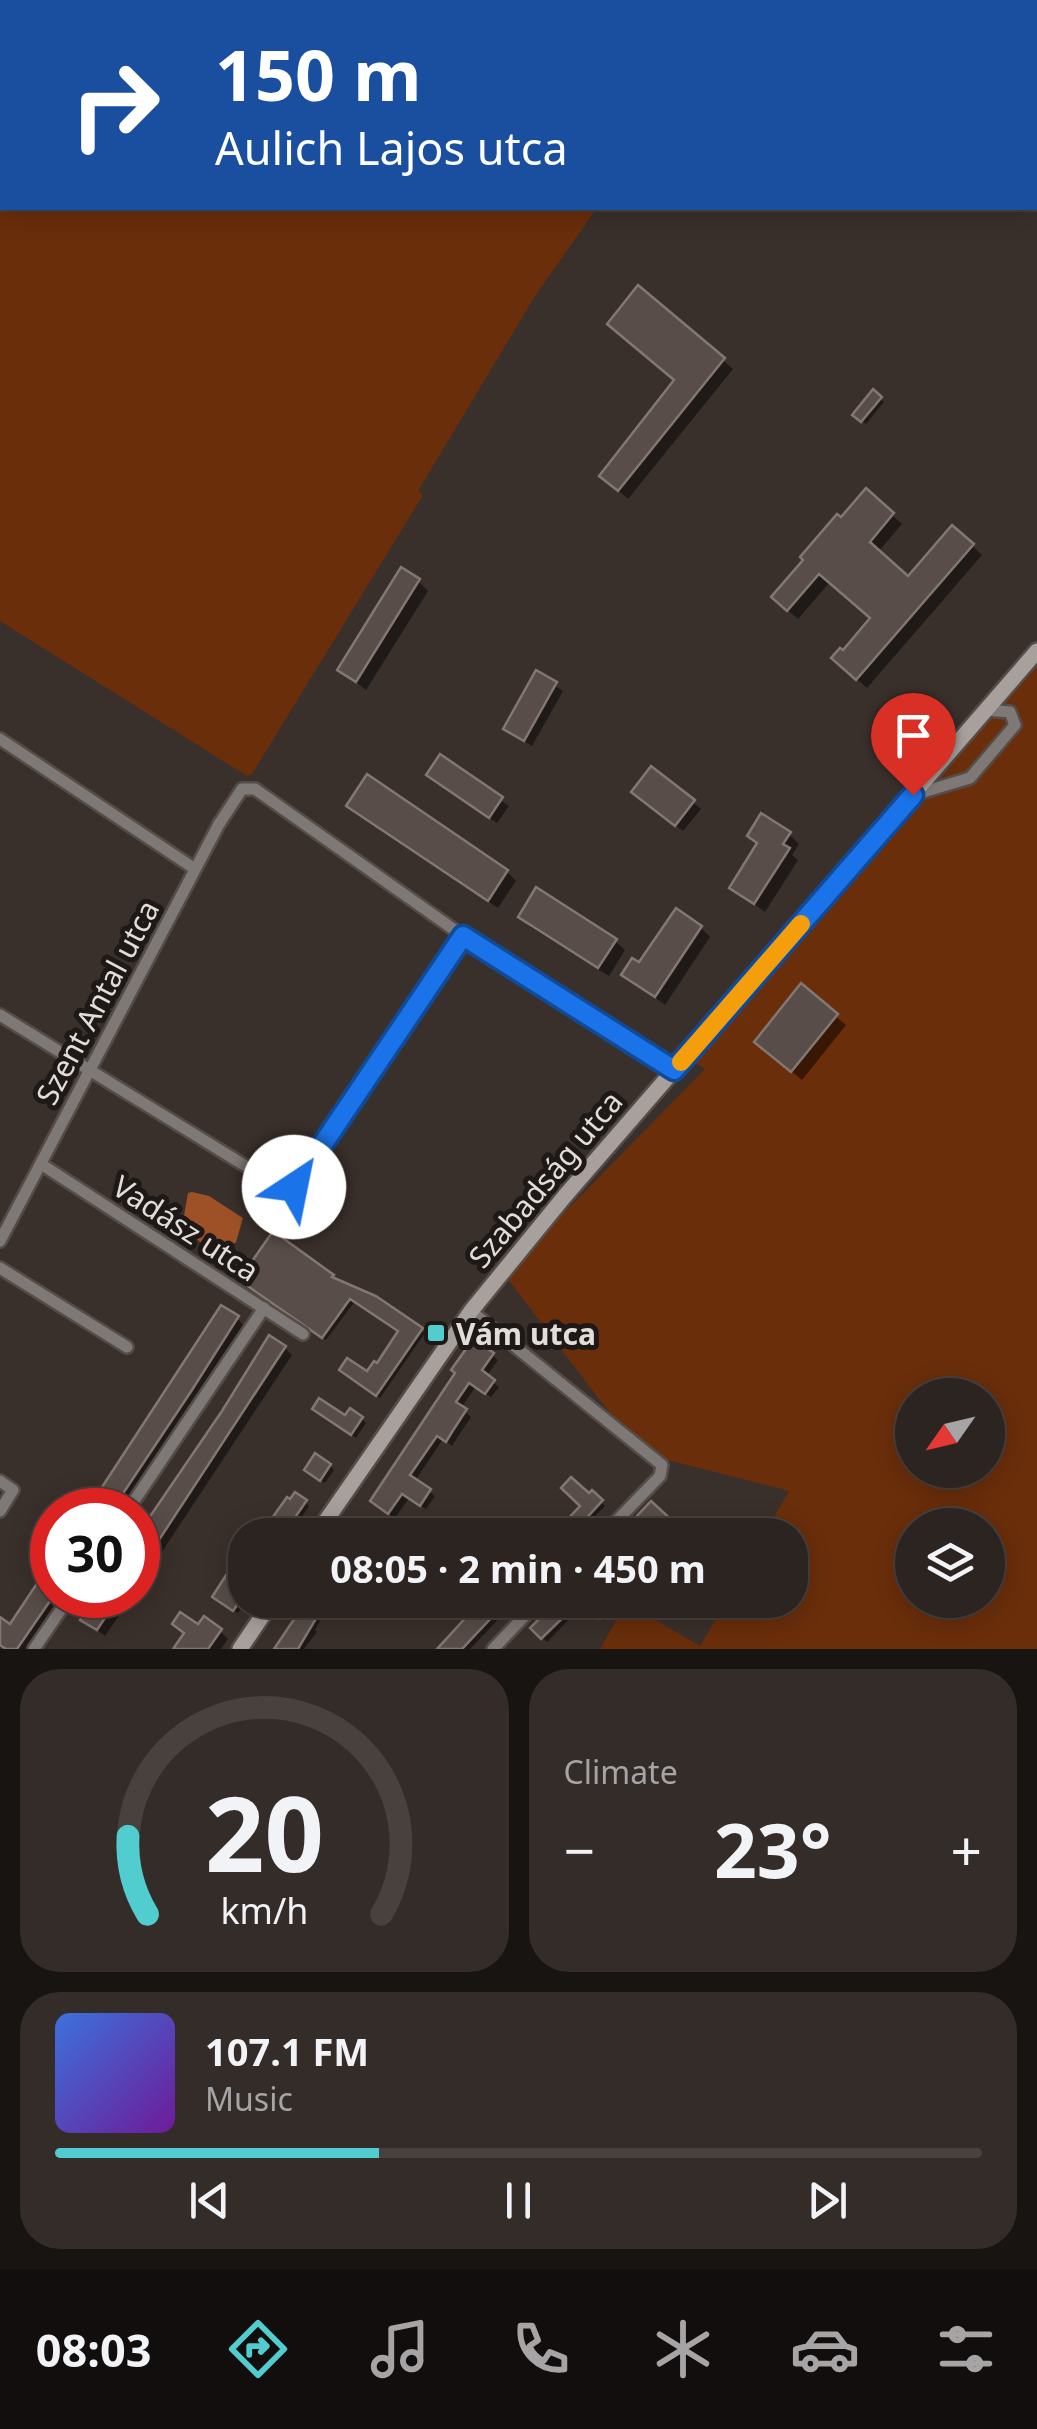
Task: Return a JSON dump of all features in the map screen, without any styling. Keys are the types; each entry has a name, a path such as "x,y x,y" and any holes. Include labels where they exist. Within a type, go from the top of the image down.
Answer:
{"main road":[{"name":"Szabadság utca","path":"328,1518 471,1311 1037,651"},
{"path":"240,1649 261,1618"}],"street":[{"path":"913,795 970,778 1015,725 1010,712 986,710"},
{"path":"0,739 195,869"},
{"name":"Szent Antal utca","path":"0,1240 219,824 242,789 255,790 463,936"},
{"path":"0,1014 284,1189 294,1187 463,936 674,1070"},
{"name":"Vadász utca","path":"41,1164 304,1334"},
{"path":"0,1268 127,1347"},
{"path":"143,1488 264,1308"},
{"path":"471,1311 662,1465 660,1476 619,1518"},
{"path":"0,1481 13,1490 0,1510"},
{"path":"34,1649 55,1618"},
{"path":"493,1649 523,1618"}],"shaded area":[{"path":"0,210 596,210 535,296 418,491 423,495 252,774 247,776 0,621"},
{"path":"1037,660 1037,1649 600,1649 618,1618 652,1618 700,1646 716,1618 808,1618 808,1518 774,1518 789,1491 640,1453 504,1274 705,1069 693,1061"},
{"path":"188,1193 209,1196 243,1218 236,1242 219,1257 199,1251 201,1243 197,1239 180,1238"}],"building":[{"path":"638,285 725,358 618,491 599,476 674,380 607,324"},
{"path":"873,389 882,397 861,422 852,415"},
{"path":"866,488 894,513 870,542 908,576 952,525 974,544 856,680 831,658 840,648 843,650 870,618 819,574 787,611 771,597 837,514 841,517"},
{"path":"401,567 420,579 356,682 337,670"},
{"path":"536,670 557,682 524,741 503,729"},
{"path":"440,754 503,797 489,818 426,775"},
{"path":"651,766 695,800 675,826 631,792"},
{"path":"367,774 508,870 488,901 346,806"},
{"path":"761,813 791,832 783,844 790,848 754,904 729,888 757,843 747,836"},
{"path":"536,887 617,939 598,968 518,917"},
{"path":"676,908 702,926 655,997 621,975 632,958 639,962"},
{"path":"801,983 838,1014 791,1072 754,1042"},
{"path":"273,1231 332,1277 376,1296 423,1328 376,1396 339,1370 347,1358 367,1371 374,1361 377,1363 398,1331 350,1299 322,1338 239,1280"},
{"path":"221,1305 239,1316 127,1488 101,1488"},
{"path":"269,1335 286,1346 160,1538 160,1502"},
{"path":"473,1339 494,1353 482,1370 495,1380 485,1394 469,1383 456,1402 467,1409 446,1442 437,1436 410,1475 431,1489 420,1506 402,1494 388,1514 370,1501 455,1373 451,1370"},
{"path":"319,1398 345,1415 350,1408 363,1417 351,1435 312,1409"},
{"path":"315,1453 331,1464 320,1481 304,1470"},
{"path":"571,1477 603,1500 587,1518 569,1518 580,1506 561,1488"},
{"path":"295,1492 307,1500 295,1518 272,1518 287,1497 290,1499"},
{"path":"651,1501 670,1518 635,1518"},
{"path":"228,1572 228,1608 212,1597"},
{"path":"30,1594 30,1618 38,1618 17,1649 0,1645 0,1617 10,1624"},
{"path":"180,1612 198,1624 204,1616 222,1629 208,1649 173,1649 184,1633 172,1624"},
{"path":"81,1618 105,1618 97,1630"},
{"path":"295,1618 316,1618 298,1649 274,1649"},
{"path":"465,1618 491,1618 462,1649 437,1649"},
{"path":"540,1618 563,1618 541,1639 530,1628"}],"slow traffic":[{"path":"681,1062 801,924"}],"place":[{"name":"Vám utca","path":"436,1333"}],"route":[{"path":"294,1187 463,936 674,1070 913,795"}]}
